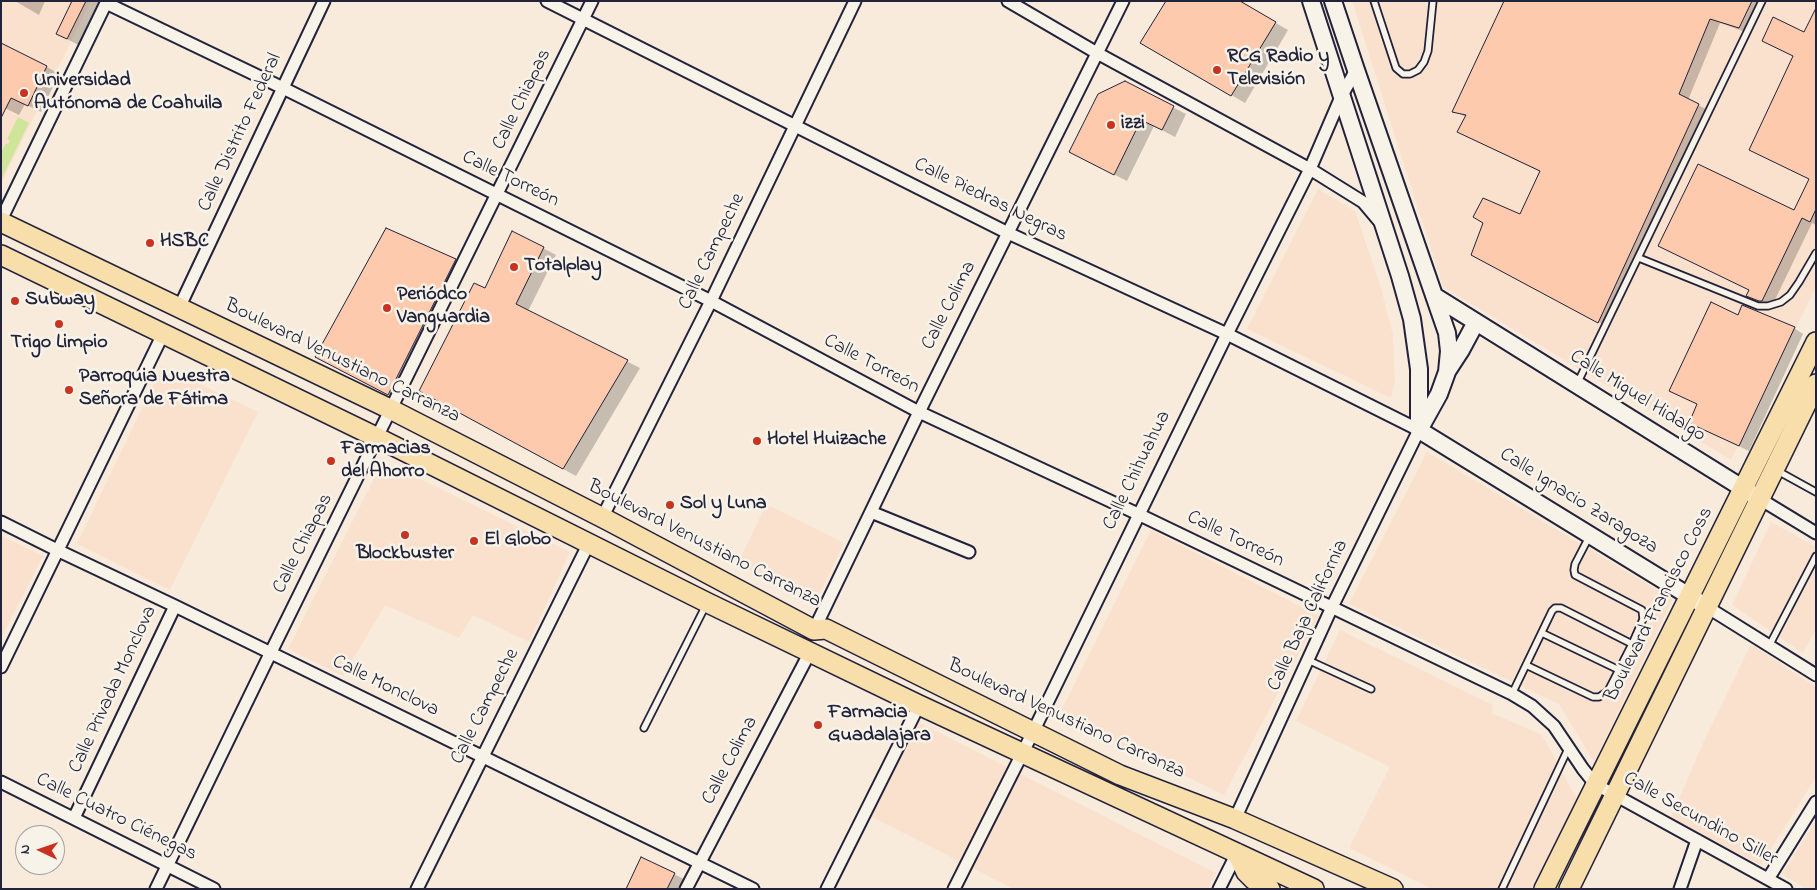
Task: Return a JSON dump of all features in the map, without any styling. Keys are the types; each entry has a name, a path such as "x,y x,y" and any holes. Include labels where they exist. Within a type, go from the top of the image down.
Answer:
{"main road":[{"path":"1311,1 1412,319 1418,369 1419,430"},
{"path":"1333,1 1436,297 1447,333 1449,351 1447,372"},
{"name":"Boulevard Venustiano Carranza","path":"1,221 392,410 814,630 826,630 1120,774 1235,819 1393,889"},
{"path":"1395,262 1420,254"},
{"path":"1,255 378,438 919,705 1314,889"},
{"name":"Calle Miguel Hidalgo","path":"1436,297 1760,499"},
{"path":"1419,430 1439,394 1447,372 1476,322"},
{"name":"Boulevard Francisco Coss","path":"1544,889 1816,342"},
{"name":"Boulevard Francisco Coss","path":"1569,889 1774,469 1809,403 1816,384"},
{"name":"Calle Ignacio Zaragoza","path":"1419,430 1707,607"},
{"path":"1237,853 1246,872 1254,880 1270,889"}],"street":[{"name":"Calle Distrito Federal","path":"179,308 324,1"},
{"name":"Calle Piedras Negras","path":"547,1 1008,233 1227,334 1419,430"},
{"name":"Calle Chiapas","path":"156,889 592,1"},
{"name":"Calle Campeche","path":"602,518 712,301 855,1"},
{"path":"1008,1 1097,53 1310,169 1362,202 1383,226"},
{"name":"Calle Colima","path":"814,630 919,412 1123,1"},
{"name":"Calle Torreón","path":"106,2 712,301 919,412 1138,514 1512,694 1544,715 1569,747 1582,769 1595,784"},
{"path":"1,221 106,2"},
{"name":"Calle Chihuahua","path":"954,889 1310,169 1341,97 1356,70"},
{"path":"1,666 163,334"},
{"name":"Calle Baja California","path":"1235,819 1332,607 1419,430"},
{"name":"Calle Miguel Hidalgo","path":"1760,499 1816,533"},
{"path":"871,512 969,552"},
{"name":"Calle Monclova","path":"1,522 271,652 752,889"},
{"name":"Calle Campeche","path":"417,889 589,543"},
{"name":"Calle Privada Monclova","path":"74,818 175,606"},
{"name":"Calle Ignacio Zaragoza","path":"1707,607 1816,675"},
{"name":"Calle Colima","path":"686,889 810,652"},
{"path":"827,889 919,705"},
{"name":"Calle Cuatro Ciénegas","path":"1,782 214,889"},
{"name":"Calle Secundino Siller","path":"1595,784 1786,889"},
{"path":"1768,879 1816,802"},
{"path":"1680,889 1697,840"},
{"path":"1219,889 1237,853"}],"lane":[{"path":"1374,1 1396,68 1403,74 1410,74 1418,70 1424,62 1428,51 1433,1"},
{"path":"1577,385 1762,1"},
{"path":"1639,258 1758,306 1768,306 1781,302 1790,295 1816,254"},
{"path":"1791,392 1809,403"},
{"path":"1774,469 1816,492"},
{"path":"1526,665 1592,697 1599,697 1608,691 1632,644 1643,619 1642,610 1575,575 1575,564 1590,535"},
{"path":"1769,646 1816,556"},
{"path":"644,728 708,602"},
{"path":"1512,694 1555,608 1560,608 1632,644"},
{"path":"1542,633 1619,670"},
{"path":"1308,660 1371,689"},
{"path":"1502,889 1569,747"}],"shaded area":[{"name":"Universidad Autónoma de Coahuila","path":"1,1 91,1 1,184"},
{"path":"1352,1 1816,1 1816,287 1731,460 1443,287"},
{"path":"1318,189 1355,211 1381,288 1393,335 1395,381 1391,398 1247,329"},
{"path":"162,366 258,412 170,590 77,544"},
{"path":"1427,452 1673,599 1594,762 1559,704 1349,604"},
{"path":"383,461 570,552 529,642 473,615 459,638 385,605 343,676 288,649"},
{"path":"766,504 844,543 815,603 738,564"},
{"path":"1771,522 1816,547 1816,629 1803,653 1732,605"},
{"path":"1151,530 1319,616 1224,795 1059,715"},
{"path":"1,536 43,556 1,638"},
{"path":"1340,630 1493,705 1492,713 1542,735 1577,799 1532,889 1432,889 1349,848 1390,767 1296,721"},
{"path":"1751,644 1816,687 1816,777 1761,865 1670,819 1704,741"},
{"path":"908,717 1216,873 1208,889 1014,889 864,813"},
{"path":"1816,821 1816,889 1806,889 1782,874"}],"green space":[{"path":"18,117 29,123 1,180 1,152 6,143 8,144 10,141 7,139"}],"building":[{"path":"72,1 86,1 67,39 56,34"},
{"name":"RCG Radio y Televisión","path":"1166,1 1240,1 1276,22 1231,96 1140,43"},
{"path":"1504,1 1752,1 1739,28 1710,19 1679,94 1699,104 1598,323 1471,255 1483,223 1473,217 1483,198 1520,214 1540,171 1457,132 1466,115 1452,112"},
{"path":"1816,8 1816,209 1810,222 1802,218 1762,301 1759,301 1746,296 1749,290 1658,246 1698,164 1794,210 1809,179 1749,150 1793,56 1762,41 1773,17 1804,32"},
{"path":"1,43 47,66 28,106 11,98 1,118"},
{"name":"izzi","path":"1125,81 1174,106 1162,130 1141,120 1114,175 1069,152 1098,94"},
{"name":"Periódco Vanguardia","path":"386,228 456,259 388,395 315,357"},
{"path":"512,231 544,247 516,304 628,360 563,469 419,391 474,283 485,288"},
{"path":"1711,302 1738,315 1742,305 1795,327 1739,446 1689,423 1697,404 1669,391"},
{"path":"641,857 675,873 667,889 626,889"}],"place":[{"name":"RCG Radio y Televisión","path":"1217,70"},
{"name":"Universidad Autónoma de Coahuila","path":"24,93"},
{"name":"izzi","path":"1111,125"},
{"name":"HSBC","path":"150,243"},
{"name":"Totalplay","path":"514,267"},
{"name":"Subway","path":"15,301"},
{"name":"Periódco Vanguardia","path":"387,308"},
{"name":"Trigo Limpio","path":"59,324"},
{"name":"Parroquia Nuestra Señora de Fátima","path":"69,390"},
{"name":"Hotel Huizache","path":"757,441"},
{"name":"Farmacias del Ahorro","path":"331,461"},
{"name":"Sol y Luna","path":"670,505"},
{"name":"Blockbuster","path":"405,535"},
{"name":"El Globo","path":"474,541"},
{"name":"Farmacia Guadalajara","path":"818,725"}]}
